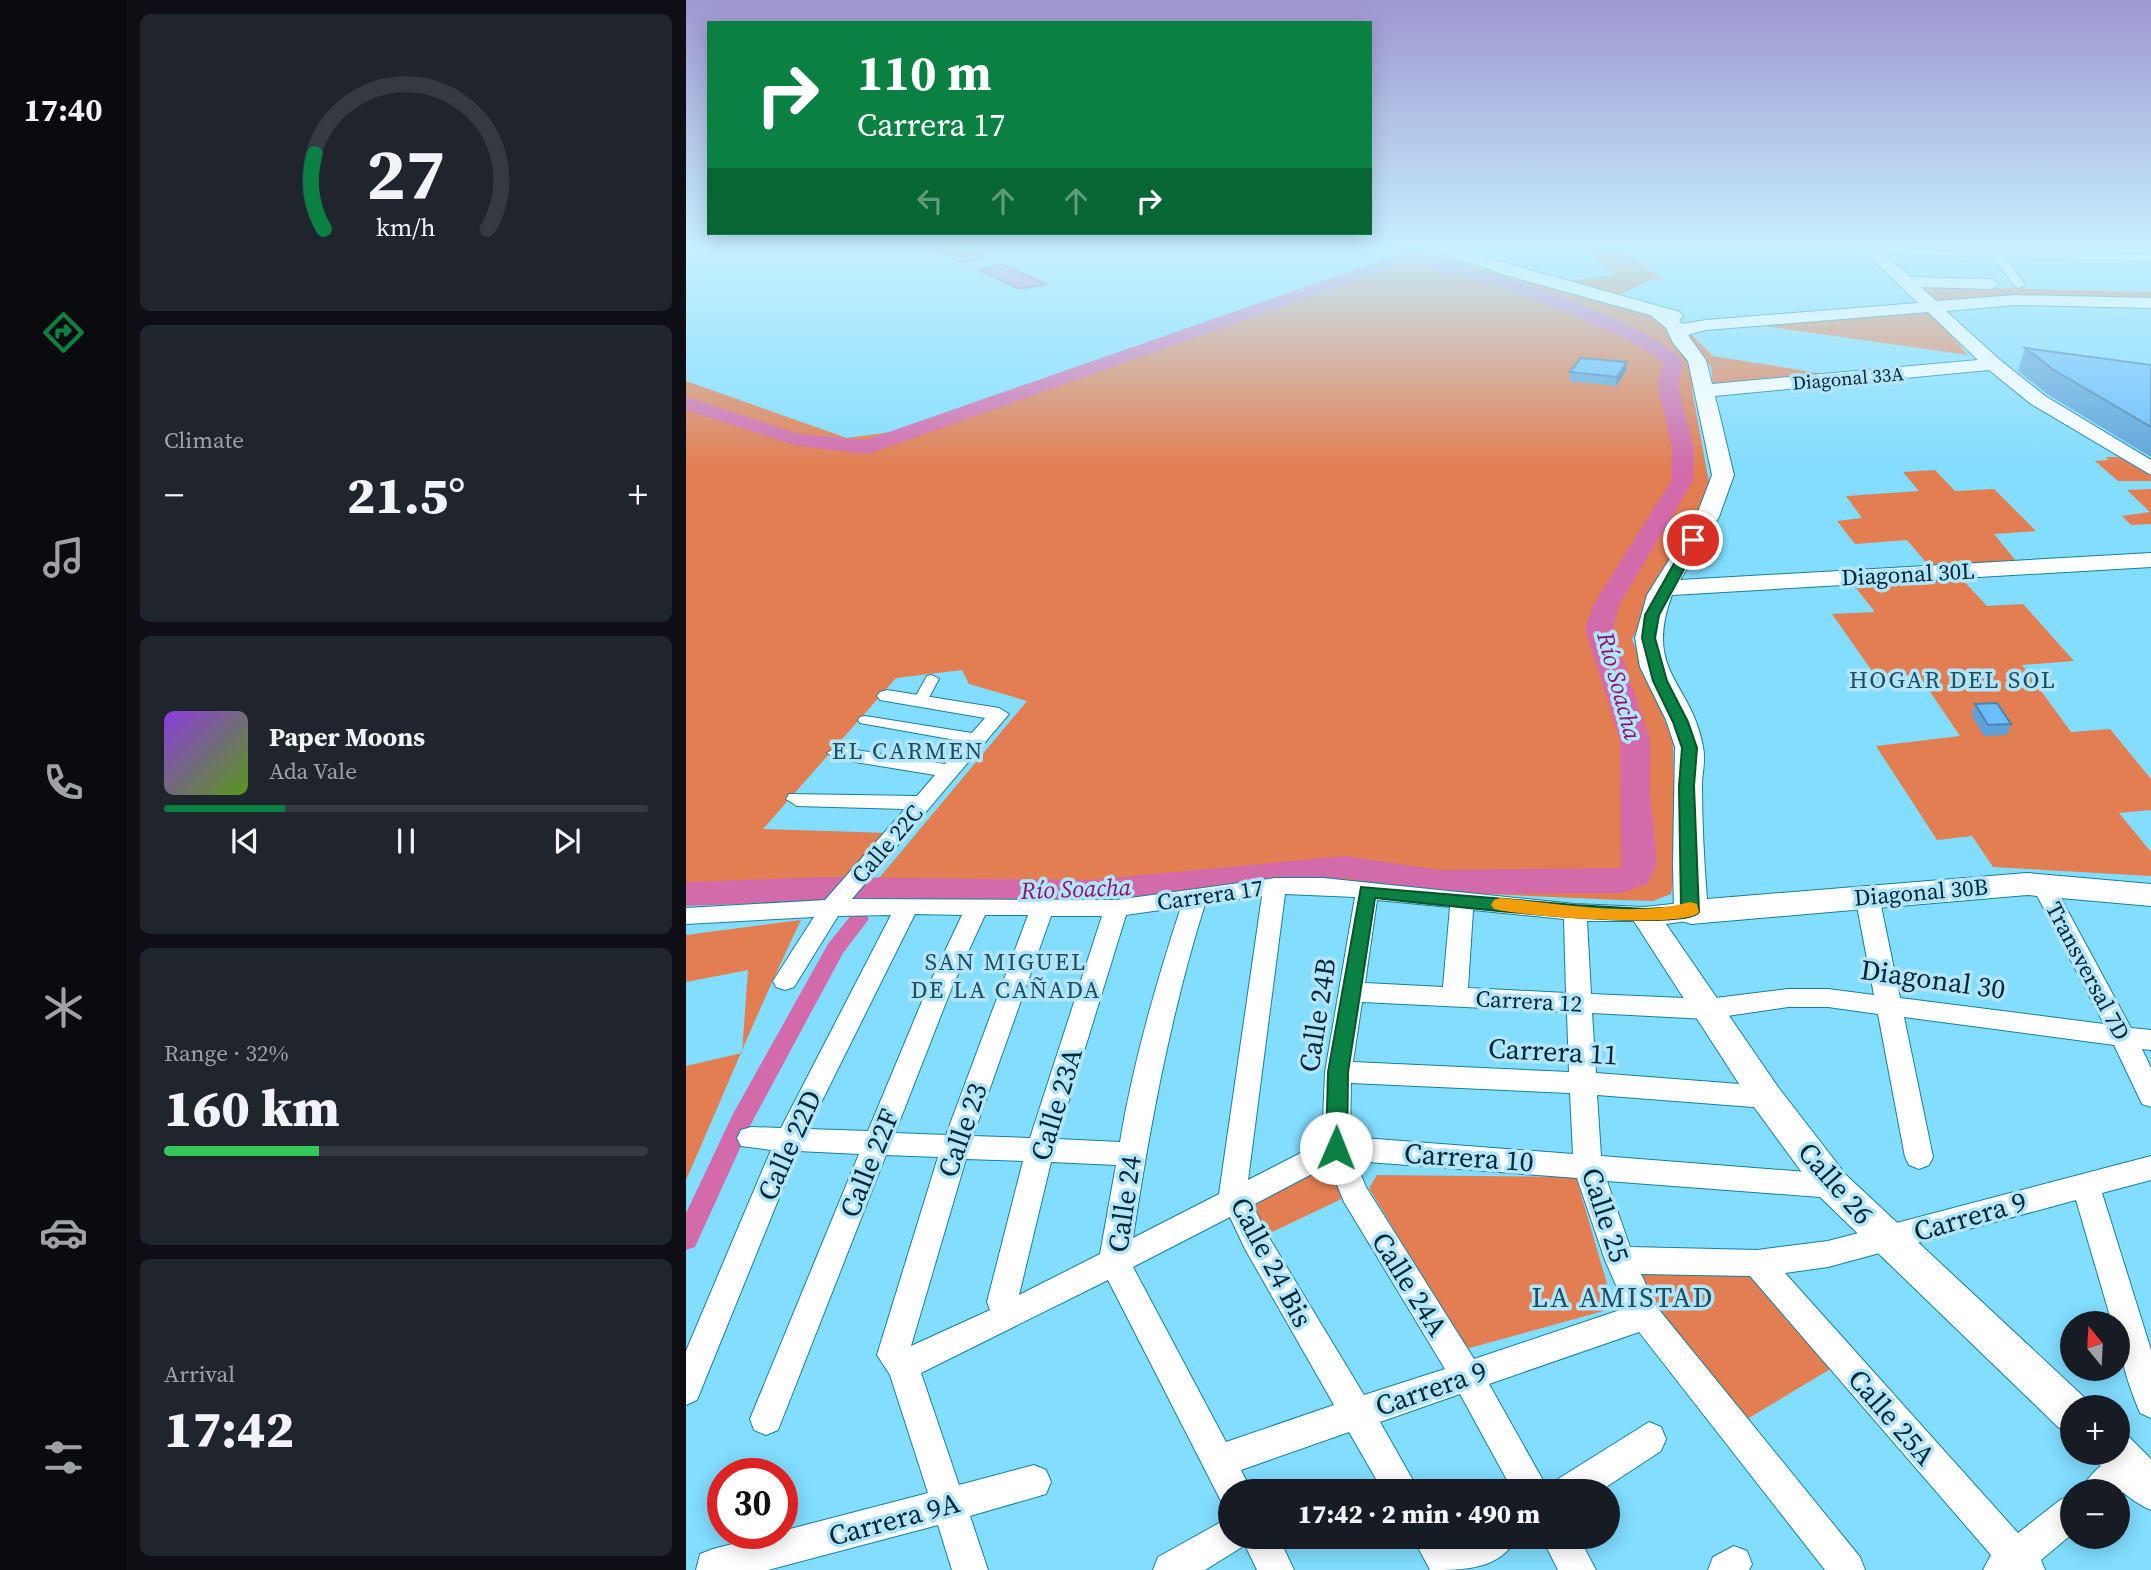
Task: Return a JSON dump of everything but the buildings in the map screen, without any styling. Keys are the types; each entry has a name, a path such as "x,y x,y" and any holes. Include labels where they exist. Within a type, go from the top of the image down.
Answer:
{"main road":[{"path":"1669,321 1697,360 1723,475 1721,489 1652,615 1648,638 1660,681 1681,722 1689,748 1686,786 1690,906"},
{"path":"1706,321 1721,324"},
{"path":"1678,334 1692,327 1751,321"},
{"path":"1947,321 1993,364 2055,413 2151,469"},
{"name":"Diagonal 33A","path":"1703,391 1993,364"},
{"name":"Diagonal 30L","path":"1665,588 2151,560"},
{"name":"Diagonal 30B","path":"1690,906 2000,872 2045,873 2151,889"},
{"name":"Diagonal 30B","path":"1690,906 2042,884 2151,889"}],"street":[{"path":"887,696 920,701 932,679"},
{"name":"Calle 22C","path":"785,981 836,904 999,714 920,701"},
{"path":"865,720 978,739"},
{"path":"837,753 950,771"},
{"path":"797,799 923,803"},
{"name":"Transversal 7D","path":"2042,884 2123,1036 2151,1096"},
{"name":"Carrera 17","path":"686,916 836,904 976,909 1115,908 1275,886 1323,886 1575,912 1645,915 1690,906"},
{"name":"Calle 24 Bis","path":"1275,886 1232,1190 1234,1200 1395,1479"},
{"name":"Calle 24B","path":"1336,1148 1338,1072 1367,892"},
{"path":"1867,896 1919,1157"},
{"name":"Calle 24","path":"1196,897 1167,995 1130,1154 1114,1262 1228,1479"},
{"path":"1455,997 1462,901"},
{"name":"Calle 22D","path":"686,1389 789,1140 906,906"},
{"name":"Calle 23A","path":"1005,1309 1040,1150 1115,908"},
{"name":"Calle 22F","path":"766,1419 976,909"},
{"name":"Calle 23","path":"898,1361 955,1147 1042,909"},
{"name":"Calle 25","path":"1575,912 1587,1166 1620,1260 1645,1316 1847,1570"},
{"name":"Calle 26","path":"1645,915 1766,1097 1833,1186 2060,1402"},
{"name":"Carrera 12","path":"1352,992 1707,1009"},
{"name":"Diagonal 30","path":"1707,1009 1788,998 1828,998 2151,1040"},
{"name":"Carrera 11","path":"1338,1072 1585,1083 1766,1097"},
{"path":"751,1139 1130,1154"},
{"path":"970,1570 898,1361 1005,1309 1114,1262 1336,1148"},
{"name":"Carrera 10","path":"1336,1148 1833,1186"},
{"name":"Calle 24A","path":"1336,1148 1354,1193 1467,1376 1525,1479"},
{"name":"Carrera 9","path":"1620,1260 1757,1263 1828,1254 2151,1168"},
{"path":"2085,1184 2151,1402"},
{"name":"Calle 25A","path":"1757,1263 2014,1566"},
{"name":"Carrera 9","path":"1218,1461 1645,1316"},
{"path":"1588,1479 1648,1439"},
{"name":"Carrera 9A","path":"713,1567 1034,1482"},
{"path":"2014,1566 2060,1523"},
{"path":"1171,1570 1218,1542"},
{"path":"1266,1549 1276,1570"},
{"path":"1437,1549 1449,1570 1480,1549"},
{"path":"1566,1549 1578,1570"}],"shaded area":[{"path":"1207,321 1658,321 1686,354 1691,367 1692,390 1710,488 1632,639 1673,741 1676,862 1671,894 1653,901 1619,900 1419,891 1304,878 1098,901 824,896 686,904 686,381 847,438 891,432","holes":["962,670 969,684 1027,701 880,877 867,881 889,833 763,829 896,678"]},
{"path":"1813,321 1938,321 1968,355 1764,326"},
{"path":"1690,333 1713,356 1824,374 1713,383 1711,367 1683,334"},
{"path":"2106,457 2119,457 2151,476 2151,481 2118,481 2095,461 2108,460"},
{"path":"1935,470 1955,491 1994,489 2036,531 1994,534 2016,561 1929,566 1907,540 1855,544 1837,521 1862,518 1846,496 1919,491 1903,472"},
{"path":"2151,489 2151,524 2131,525 2122,516 2150,512 2127,490"},
{"path":"1962,579 1987,606 2023,604 2074,661 2022,665 2071,732 2110,729 2151,779 2151,810 2119,813 2151,852 2151,876 1993,867 1972,836 1937,840 1876,746 1960,736 1918,674 1877,678 1832,614 1875,612 1852,583"},
{"path":"801,920 771,984 742,1050 748,970 686,982 686,935"},
{"path":"741,1053 700,1148 686,1180 686,1066"},
{"path":"1336,1148 1354,1193 1255,1240 1234,1200"},
{"path":"1377,1175 1576,1177 1614,1308 1466,1349 1369,1188"},
{"path":"1635,1271 1750,1274 1832,1368 1744,1421 1652,1311"}],"waterway":[{"name":"Río Soacha","path":"686,403 798,440 845,447 868,447 1224,321"},
{"name":"Río Soacha","path":"686,894 827,889 1091,892 1345,867 1440,882 1621,881 1635,876 1640,864 1634,793 1635,740 1599,629 1606,605 1682,481 1683,448 1668,385 1673,362 1646,343 1601,321"},
{"path":"686,1239 741,1121 835,949 859,919"}],"slow traffic":[{"path":"1500,905 1645,915 1690,912 1690,908"}],"district":[{"name":"HOGAR DEL SOL","path":"1953,680"},
{"name":"EL CARMEN","path":"908,751"},
{"name":"SAN MIGUEL DE LA CAÑADA","path":"1006,976"},
{"name":"LA AMISTAD","path":"1623,1297"}],"route":[{"path":"1336,1148 1338,1072 1367,892 1575,912 1645,915 1690,912 1686,786 1689,748 1681,722 1660,681 1650,653 1648,638 1652,615 1693,540"}]}
